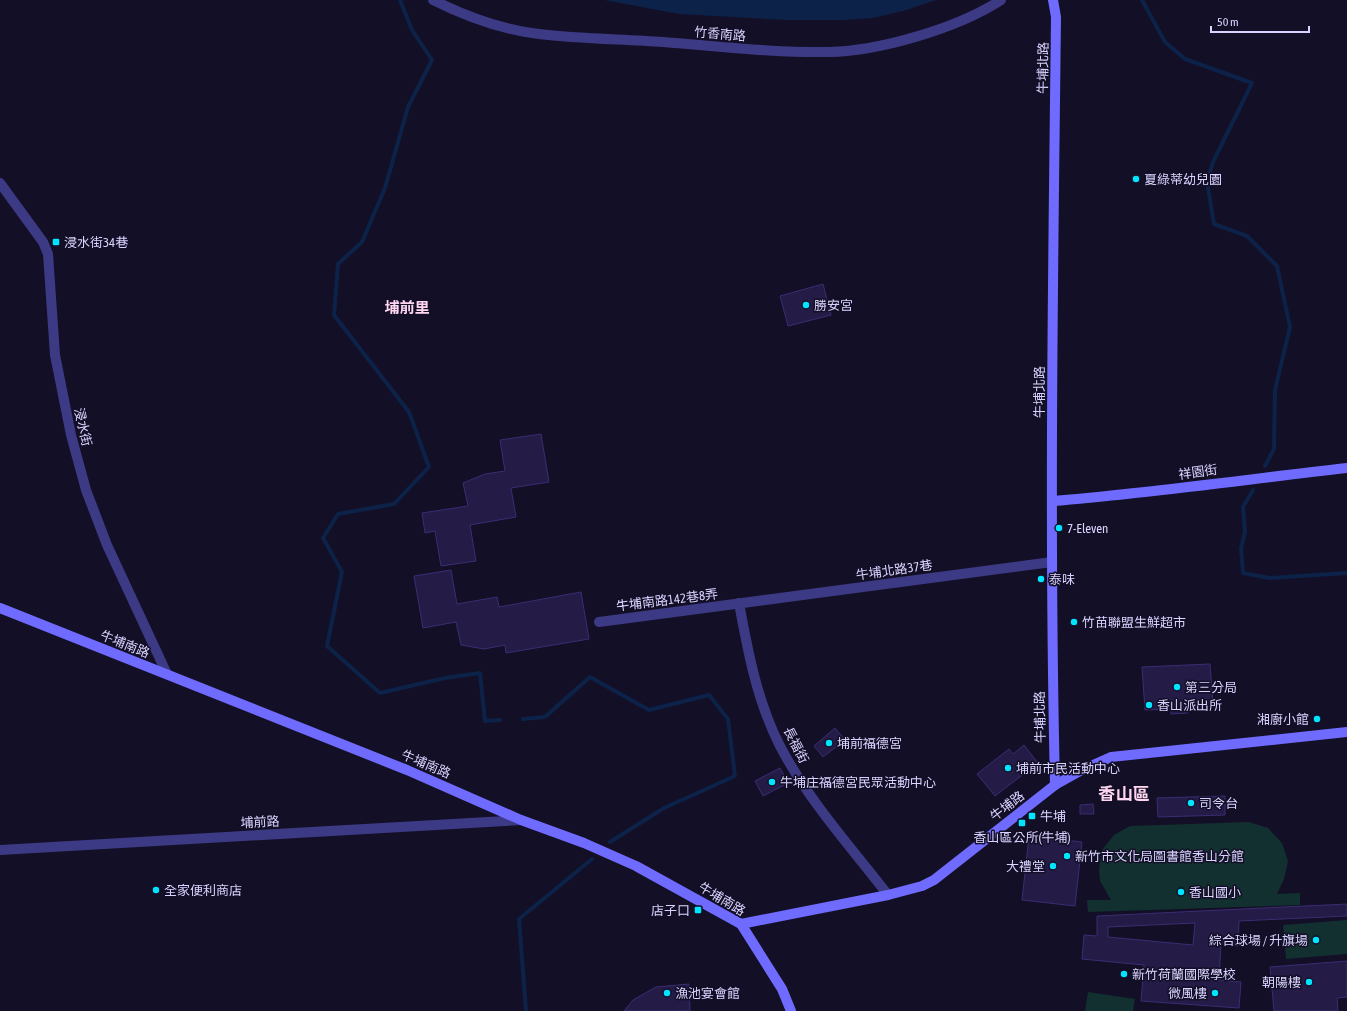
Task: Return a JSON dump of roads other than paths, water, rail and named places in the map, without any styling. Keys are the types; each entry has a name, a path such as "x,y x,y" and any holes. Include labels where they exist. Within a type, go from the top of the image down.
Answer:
{"street":[{"name":"竹香南路","path":"433,0 498,25 538,34 747,50 831,52 882,45 933,31 964,20 1001,0"},
{"name":"牛埔北路","path":"1053,0 1056,16 1052,371 1052,644 1055,785"},
{"name":"浸水街","path":"0,183 43,242 48,254 55,355 74,448 86,490 107,545 167,674"},
{"name":"祥園街","path":"1053,501 1137,494 1222,482 1347,468"},
{"name":"牛埔北路37巷","path":"739,604 1052,562"},
{"name":"牛埔南路142巷8弄","path":"599,622 739,604"},
{"name":"長福街","path":"739,604 750,665 756,687 779,745 800,781 888,895"},
{"name":"牛埔南路","path":"0,608 407,770 521,820 584,843 636,866 741,924 782,989 791,1011"},
{"name":"牛埔路","path":"741,924 888,895 922,886 934,880 1055,785 1082,770 1111,757 1347,732"},
{"name":"埔前路","path":"0,850 521,820"}],"water":[{"path":"604,0 936,0 903,11 873,18 843,20 786,20 679,14"}],"waterway":[{"path":"400,0 412,30 432,60 408,107 385,188 362,242 338,264 334,315 409,412 429,467 394,504 338,514 323,538 342,572 327,646 380,693 445,678 480,673 485,721 500,720"},
{"path":"1142,0 1165,42 1185,59 1252,83 1213,162 1207,182 1214,224 1247,236 1277,266 1290,327 1275,390 1274,449 1265,466"},
{"path":"1253,490 1243,507 1245,532 1241,548 1243,573 1269,578 1347,573"},
{"path":"523,719 545,717 590,677 649,710 709,695 728,719 735,776 664,808 610,842"},
{"path":"526,1011 519,919 592,859"}],"place":[{"name":"夏綠蒂幼兒園","path":"1136,179"},
{"name":"浸水街34巷","path":"56,242"},
{"name":"勝安宮","path":"806,305"},
{"name":"7-Eleven","path":"1059,528"},
{"name":"泰味","path":"1041,579"},
{"name":"竹苗聯盟生鮮超市","path":"1074,622"},
{"name":"第三分局","path":"1177,687"},
{"name":"香山派出所","path":"1149,705"},
{"name":"湘廚小館","path":"1317,719"},
{"name":"埔前福德宮","path":"829,743"},
{"name":"埔前市民活動中心","path":"1008,768"},
{"name":"牛埔庄福德宮民眾活動中心","path":"772,782"},
{"name":"司令台","path":"1191,803"},
{"name":"牛埔","path":"1032,816"},
{"name":"香山區公所(牛埔)","path":"1022,823"},
{"name":"新竹市文化局圖書館香山分館","path":"1067,856"},
{"name":"大禮堂","path":"1053,866"},
{"name":"全家便利商店","path":"156,890"},
{"name":"香山國小","path":"1181,892"},
{"name":"店子口","path":"698,910"},
{"name":"綜合球場 / 升旗場","path":"1316,940"},
{"name":"新竹荷蘭國際學校","path":"1124,974"},
{"name":"朝陽樓","path":"1309,982"},
{"name":"漁池宴會館","path":"667,993"},
{"name":"微風樓","path":"1215,993"}],"district":[{"name":"埔前里","path":"407,307"},
{"name":"香山區","path":"1124,794"}]}
